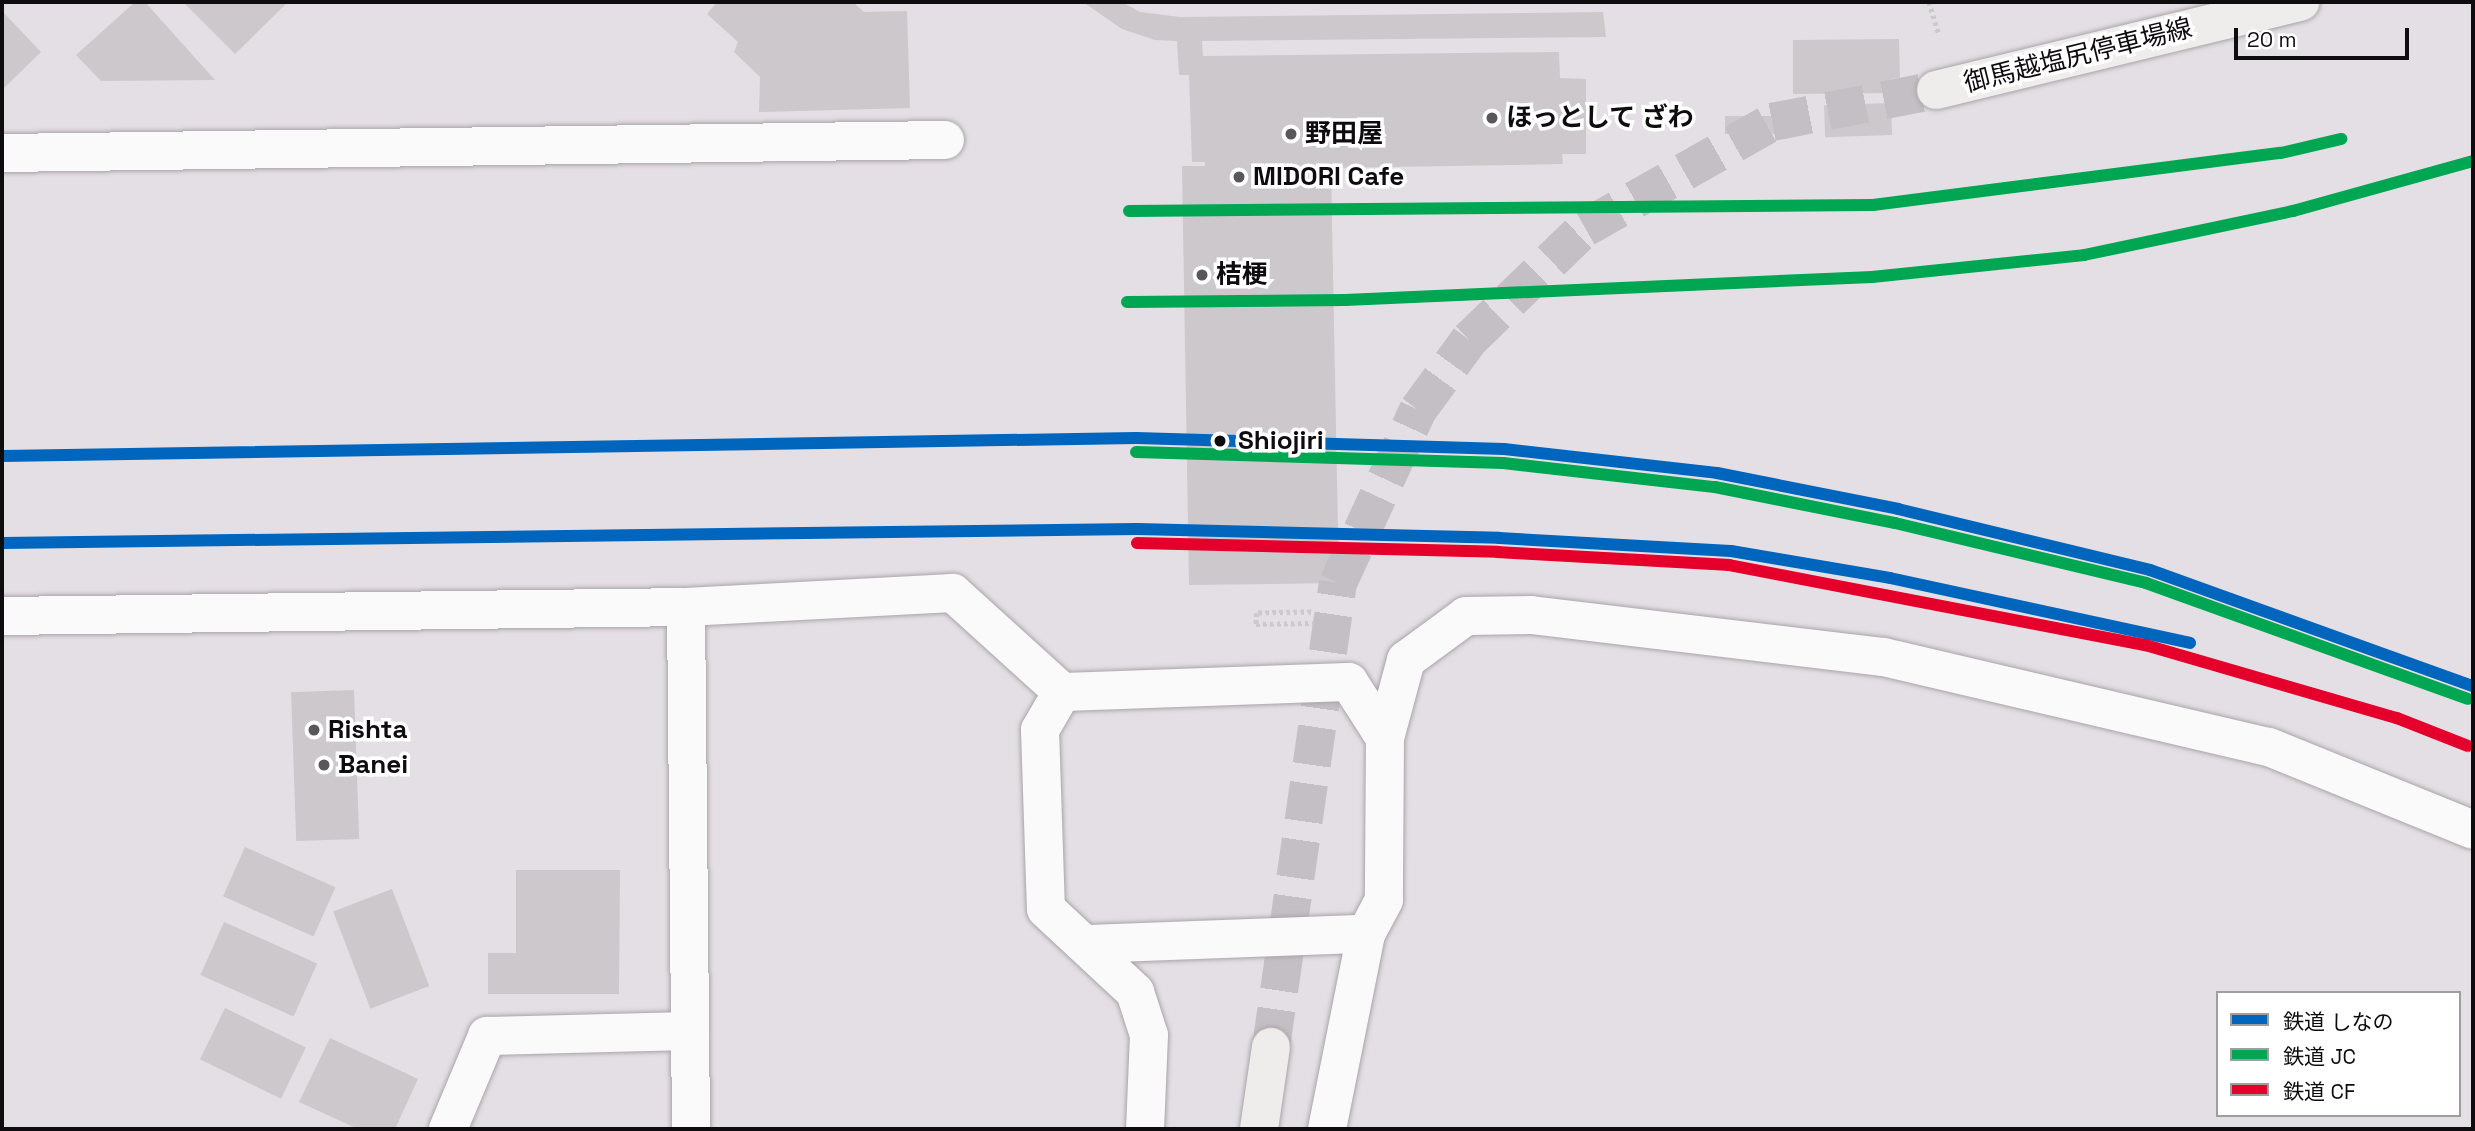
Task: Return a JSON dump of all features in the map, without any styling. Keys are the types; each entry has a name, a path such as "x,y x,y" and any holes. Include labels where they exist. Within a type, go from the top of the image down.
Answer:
{"main road":[{"name":"御馬越塩尻停車場線","path":"1936,90 2301,2"},
{"path":"1259,1129 1271,1047"}],"street":[{"path":"2,153 945,140"},
{"path":"2,616 686,607 953,593 1062,692 1349,682 1385,738"},
{"path":"686,607 691,1129"},
{"path":"1327,1129 1366,934 1384,900 1385,738 1406,660 1466,616 1531,615 1884,657 2269,747 2473,830"},
{"path":"1062,692 1040,730 1046,909 1087,944 1135,992 1149,1035 1145,1129"},
{"path":"1087,944 1366,934"},
{"path":"448,1129 486,1037 690,1031"}],"path":[{"path":"1929,2 1939,35"},
{"path":"1311,612 1257,613 1256,624 1314,623"}],"building":[{"path":"135,2 145,2 215,80 101,81 76,55"},
{"path":"183,2 283,2 286,4 235,54"},
{"path":"717,2 853,2 864,12 907,11 910,108 759,112 760,77 734,52 738,42 707,14"},
{"path":"1083,2 1122,2 1140,12 1180,17 1603,12 1606,37 1202,41 1203,56 1559,52 1560,78 1586,79 1586,154 1562,154 1563,164 1331,168 1339,583 1189,585 1182,166 1205,166 1205,162 1192,162 1189,75 1179,75 1177,41 1155,40 1122,29"},
{"path":"2,11 41,52 2,90"},
{"path":"1899,39 1900,78 1891,79 1891,93 1793,94 1793,40"},
{"path":"1891,103 1892,135 1825,137 1824,105"},
{"path":"1725,116 1803,116 1803,134 1725,134"},
{"name":"Banei","path":"354,690 359,839 296,841 291,692"},
{"path":"245,847 335,887 313,937 223,896"},
{"path":"516,870 620,870 619,994 488,994 488,953 516,953"},
{"path":"392,889 429,986 370,1009 333,912"},
{"path":"224,922 317,963 294,1016 200,975"},
{"path":"225,1008 306,1047 281,1099 200,1059"},
{"path":"330,1038 418,1079 395,1129 358,1129 299,1102"}],"tunnel":[{"path":"1271,1047 1338,583 1418,410 1469,340 1585,228 1772,122 1936,90"}],"rail line":[{"name":"JC","path":"1129,211 1873,205 2281,153 2341,139"},
{"name":"JC","path":"1127,302 1345,300 1872,277 2084,255 2293,211 2473,161"},
{"name":"しなの","path":"2,456 1136,438 1504,449 1717,473 1898,509 2150,570 2473,686"},
{"name":"JC","path":"1136,452 1503,463 1715,487 1895,523 2146,583 2468,699"},
{"name":"しなの","path":"2,543 1137,529 1499,538 1731,551 1890,578 2190,643"},
{"name":"CF","path":"1137,543 1498,552 1729,565 2145,645 2397,718 2468,746"}],"place":[{"name":"ほっとして ざわ","path":"1492,118"},
{"name":"野田屋","path":"1291,134"},
{"name":"MIDORI Cafe","path":"1239,177"},
{"name":"桔梗","path":"1202,275"},
{"name":"Shiojiri","path":"1220,441"},
{"name":"Rishta","path":"314,730"},
{"name":"Banei","path":"324,765"}]}
